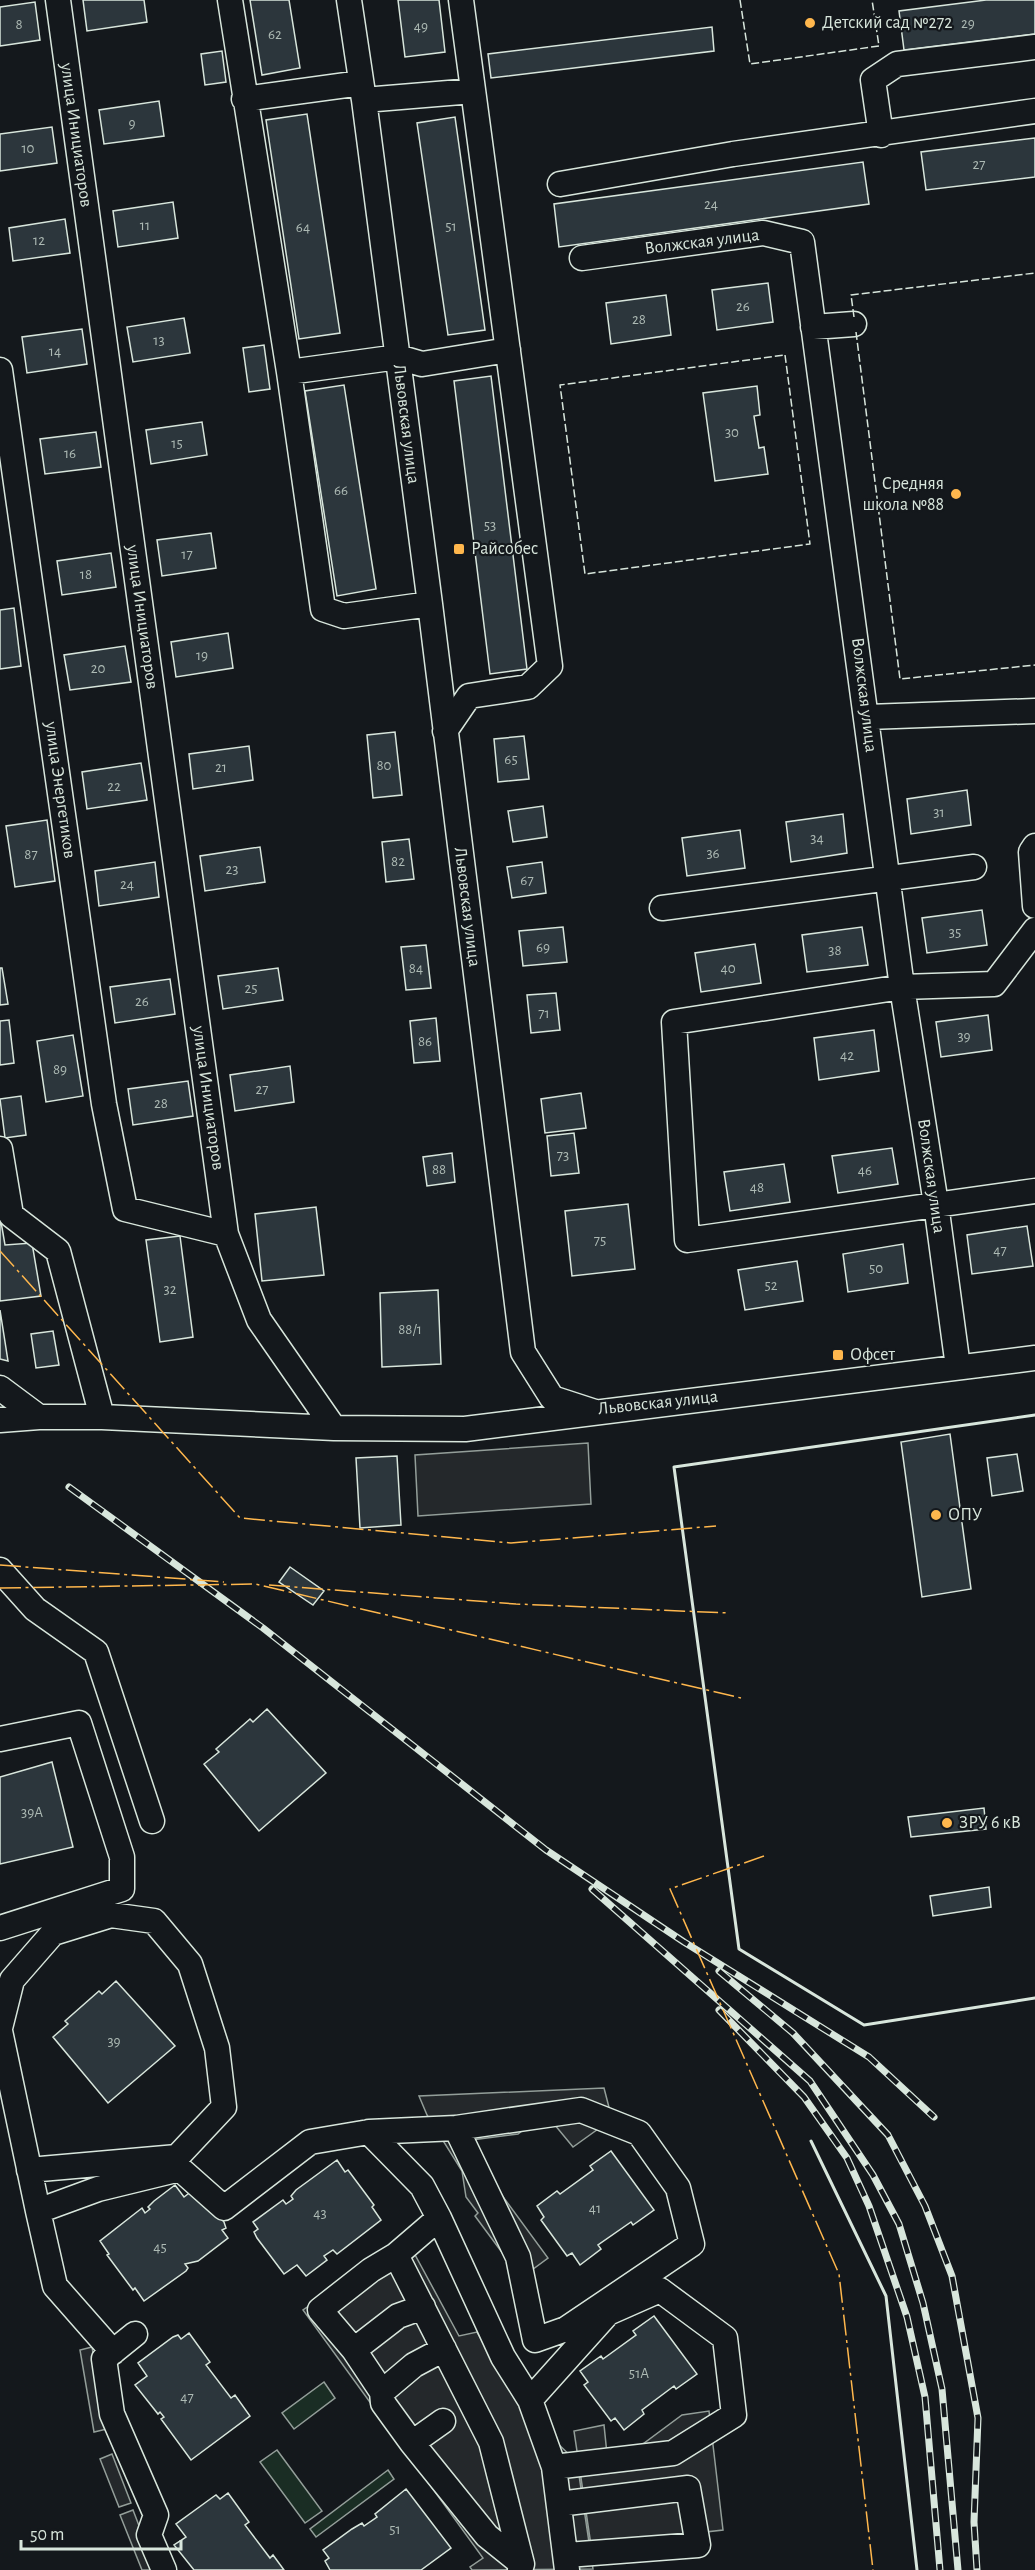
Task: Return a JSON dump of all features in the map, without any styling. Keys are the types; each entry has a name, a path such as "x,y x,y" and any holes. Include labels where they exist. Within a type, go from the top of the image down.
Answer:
{"street":[{"name":"улица Инициаторов","path":"58,0 226,1234 259,1320 334,1428"},
{"path":"230,0 289,372 323,609 344,616 430,604"},
{"name":"Львовская улица","path":"349,0 430,604 523,1352 552,1398 595,1412 1035,1358"},
{"path":"445,731 469,696 528,687 550,666 461,0"},
{"path":"881,135 873,80 897,64 1035,47"},
{"path":"244,99 363,92 473,91"},
{"path":"560,184 733,154 881,135 1035,111"},
{"name":"Волжская улица","path":"582,258 763,233 802,242 868,717 902,987 936,1204 958,1367"},
{"path":"813,327 854,324"},
{"path":"289,372 398,357 422,364 508,350"},
{"name":"улица Энергетиков","path":"0,370 104,1104 125,1209 226,1234"},
{"path":"868,717 1035,711"},
{"path":"1035,846 1031,852 1035,906"},
{"path":"662,908 974,867"},
{"path":"1035,930 994,984 902,987 674,1022 687,1240 1035,1191"},
{"path":"0,1149 11,1215 58,1251 102,1417"},
{"path":"0,1388 39,1417"},
{"path":"0,1420 39,1417 102,1417 334,1428 465,1429 595,1412"},
{"path":"0,1570 36,1609 96,1652 152,1821"},
{"path":"0,1739 79,1723 123,1857 122,1889 0,1928"},
{"path":"29,2170 177,2157 224,2107 217,2048 190,1964 154,1921 111,1915 53,1933 12,1980 0,2030 29,2170 55,2286 113,2352"},
{"path":"38,2211 98,2189 180,2169 224,2208 310,2142 369,2132 456,2128 581,2110 639,2133 678,2188 692,2244 566,2329 535,2340 503,2357"},
{"path":"456,2128 518,2257 535,2340"},
{"path":"369,2132 422,2186 503,2357 530,2400 554,2467 559,2504 567,2562 698,2545 688,2488 559,2504"},
{"path":"439,2218 396,2255 371,2270 320,2310 354,2350 382,2392 383,2403 412,2443 487,2536 521,2567"},
{"path":"396,2255 491,2442 521,2567"},
{"path":"530,2400 608,2313 660,2290 725,2338 734,2415 673,2453 554,2467"},
{"path":"354,2350 398,2316 423,2307"},
{"path":"135,2334 104,2359 112,2414 156,2515 149,2535 164,2570"},
{"path":"382,2392 414,2365 444,2349"},
{"path":"412,2443 442,2421"}],"green space":[{"path":"324,2382 335,2398 294,2429 282,2413"},
{"path":"277,2450 322,2511 305,2523 260,2462"},
{"path":"388,2470 394,2479 316,2537 310,2529"}],"shaded area":[{"path":"588,1443 591,1504 418,1516 415,1455"},
{"path":"604,2088 612,2119 573,2147 545,2113 518,2134 464,2141 548,2258 521,2278 475,2216 478,2213 466,2197 462,2171 427,2115 419,2096"},
{"path":"407,2240 459,2336 477,2332 523,2410 577,2462 593,2569 472,2570 470,2567 483,2558 303,2310"},
{"path":"92,2347 107,2429 94,2432 80,2350"},
{"path":"709,2411 723,2530 591,2545 574,2431 604,2425 607,2454 632,2452 682,2415"},
{"path":"112,2454 131,2503 119,2507 100,2459"},
{"path":"133,2510 156,2570 142,2570 120,2515"}],"building":[{"path":"83,0 144,0 147,22 87,31"},
{"path":"250,0 289,0 300,68 262,75"},
{"path":"398,0 439,0 445,52 405,57"},
{"path":"986,0 1035,0 1035,34 904,50 899,11"},
{"path":"35,2 40,40 0,46 0,7"},
{"path":"712,27 714,51 491,78 488,54"},
{"path":"222,51 226,82 205,85 201,54"},
{"path":"159,101 164,136 104,144 99,110"},
{"path":"307,114 340,333 299,339 266,120"},
{"path":"455,117 485,330 448,335 417,123"},
{"path":"52,127 57,163 0,171 0,134"},
{"path":"1035,138 1035,177 926,190 921,152"},
{"path":"863,162 869,204 559,247 554,204"},
{"path":"173,202 178,238 118,247 113,211"},
{"path":"65,219 70,253 13,261 9,228"},
{"path":"768,283 773,322 717,330 712,290"},
{"path":"666,295 671,335 611,344 606,303"},
{"path":"184,318 190,353 133,362 127,327"},
{"path":"82,329 87,364 27,373 22,337"},
{"path":"264,345 270,389 249,392 243,348"},
{"path":"491,376 527,669 490,674 454,381"},
{"path":"344,385 376,589 337,596 305,391"},
{"path":"757,386 760,415 754,416 759,448 764,447 768,474 715,481 703,393"},
{"path":"202,422 207,455 151,464 146,430"},
{"path":"96,432 101,467 45,474 40,439"},
{"path":"211,533 216,568 162,576 157,540"},
{"path":"111,553 116,587 62,595 57,561"},
{"path":"14,608 21,666 0,669 0,610"},
{"path":"228,633 233,668 176,677 171,642"},
{"path":"125,646 131,682 70,690 64,655"},
{"path":"395,732 402,795 373,798 367,735"},
{"path":"524,736 529,779 498,782 494,739"},
{"path":"249,746 253,780 193,789 189,754"},
{"path":"141,763 147,800 87,809 82,772"},
{"path":"967,790 971,825 911,834 907,799"},
{"path":"543,806 547,837 513,842 508,811"},
{"path":"843,814 847,853 791,862 786,822"},
{"path":"47,820 55,881 15,887 6,826"},
{"path":"740,830 745,868 687,876 682,838"},
{"path":"409,839 414,879 386,882 382,842"},
{"path":"260,847 265,882 205,891 200,856"},
{"path":"155,862 159,897 99,906 95,871"},
{"path":"542,862 546,893 512,898 507,867"},
{"path":"982,910 987,945 927,953 922,918"},
{"path":"563,927 567,962 523,966 519,931"},
{"path":"862,927 868,965 807,972 802,935"},
{"path":"755,944 761,983 701,992 695,953"},
{"path":"426,945 431,988 406,990 401,947"},
{"path":"0,968 2,968 8,1004 0,1005"},
{"path":"278,968 283,1000 223,1009 218,976"},
{"path":"170,979 175,1014 115,1023 110,987"},
{"path":"556,993 560,1030 531,1033 527,995"},
{"path":"988,1015 992,1050 941,1057 936,1022"},
{"path":"436,1018 440,1061 414,1063 410,1021"},
{"path":"9,1020 14,1063 0,1065 0,1021"},
{"path":"874,1030 879,1071 819,1080 814,1038"},
{"path":"73,1035 83,1096 46,1102 37,1041"},
{"path":"290,1066 294,1102 235,1111 230,1075"},
{"path":"188,1081 193,1116 133,1125 128,1089"},
{"path":"581,1093 586,1128 545,1133 541,1099"},
{"path":"21,1096 26,1135 5,1138 0,1099"},
{"path":"574,1133 579,1173 551,1176 547,1136"},
{"path":"892,1148 898,1184 838,1193 832,1156"},
{"path":"452,1153 455,1182 427,1186 423,1157"},
{"path":"784,1164 790,1202 730,1211 724,1172"},
{"path":"628,1204 635,1269 572,1276 565,1211"},
{"path":"316,1207 324,1275 262,1281 255,1214"},
{"path":"0,1216 5,1245 32,1243 41,1296 0,1301"},
{"path":"1027,1226 1033,1266 972,1274 967,1235"},
{"path":"180,1236 193,1337 160,1342 146,1240"},
{"path":"903,1244 908,1283 848,1292 843,1254"},
{"path":"797,1261 803,1301 745,1310 738,1270"},
{"path":"438,1290 441,1364 382,1367 380,1293"},
{"path":"0,1310 8,1361 0,1359"},
{"path":"53,1331 59,1365 36,1368 31,1334"},
{"name":"ОПУ","path":"950,1434 971,1589 922,1597 901,1442"},
{"path":"1017,1454 1023,1491 992,1496 987,1458"},
{"path":"397,1456 401,1525 360,1528 356,1458"},
{"path":"290,1567 324,1591 313,1605 279,1582"},
{"path":"267,1709 326,1773 259,1831 204,1764 219,1752 216,1749 250,1719 253,1722"},
{"path":"52,1762 73,1847 0,1864 0,1777"},
{"name":"ЗРУ 6 кВ","path":"984,1808 986,1829 911,1837 908,1817"},
{"name":"ЗРУ 6 кВ","path":"989,1887 991,1907 933,1916 930,1896"},
{"path":"116,1981 175,2046 108,2103 53,2037 68,2024 65,2021 99,1991 102,1994"},
{"path":"611,2151 654,2210 633,2225 631,2222 598,2245 601,2249 580,2265 572,2253 567,2256 541,2220 544,2217 537,2206 557,2191 560,2194 593,2170 590,2166"},
{"path":"337,2160 345,2172 348,2170 374,2205 372,2207 381,2220 337,2254 333,2250 324,2256 327,2260 306,2276 297,2265 284,2274 257,2238 254,2232 258,2229 253,2222 283,2200 286,2204 293,2199 291,2196 296,2190"},
{"path":"175,2185 184,2197 197,2187 224,2222 226,2228 222,2230 228,2238 198,2261 185,2264 188,2268 186,2271 144,2301 107,2255 109,2254 100,2241 142,2208 145,2213 154,2201"},
{"path":"654,2316 697,2374 676,2389 674,2386 642,2410 644,2414 624,2430 615,2418 611,2421 584,2385 588,2382 580,2371 601,2356 603,2359 636,2335 633,2331"},
{"path":"189,2333 210,2362 206,2365 231,2398 235,2395 250,2416 191,2460 161,2419 164,2417 160,2412 158,2414 135,2385 147,2376 138,2363 173,2337 178,2335 181,2339"},
{"path":"406,2489 451,2548 421,2570 330,2570 325,2561 329,2558 323,2550 352,2529 362,2523 364,2526 377,2517 375,2514"},
{"path":"228,2493 249,2522 245,2525 270,2558 273,2555 284,2570 194,2570 174,2545 186,2537 176,2524 216,2495 220,2499"}],"railway":[{"path":"69,1487 263,1628 546,1850 684,1942 869,2057 934,2117"},
{"path":"592,1889 810,2081 873,2175 899,2224 923,2303 942,2389 958,2570"},
{"path":"719,1971 793,2033 888,2135 925,2206 952,2276 978,2418 974,2522 977,2570"},
{"path":"719,2010 804,2097 847,2158 869,2206 907,2317 925,2397 940,2570"}],"fence":[{"path":"740,0 750,64 879,46 872,0"},
{"path":"854,317 851,295 1035,273"},
{"path":"856,332 900,679 1035,665"},
{"path":"785,355 810,544 585,574 560,385 785,355"}],"wall":[{"path":"1035,1415 674,1467 739,1949 864,2025 1035,1998"},
{"path":"811,2141 886,2296 917,2570"}],"power":[{"path":"0,1251 240,1518 511,1543 716,1526"},
{"path":"0,1565 224,1582"},
{"path":"0,1588 255,1584 741,1698"},
{"path":"269,1585 516,1604 729,1613"},
{"path":"764,1856 670,1889 839,2274 873,2570"}],"place":[{"name":"Детский сад №272","path":"810,23"},
{"name":"Средняя школа №88","path":"956,494"},
{"name":"Райсобес","path":"459,549"},
{"name":"Офсет","path":"838,1355"},
{"name":"ОПУ","path":"936,1515"},
{"name":"ЗРУ 6 кВ","path":"947,1823"}]}
